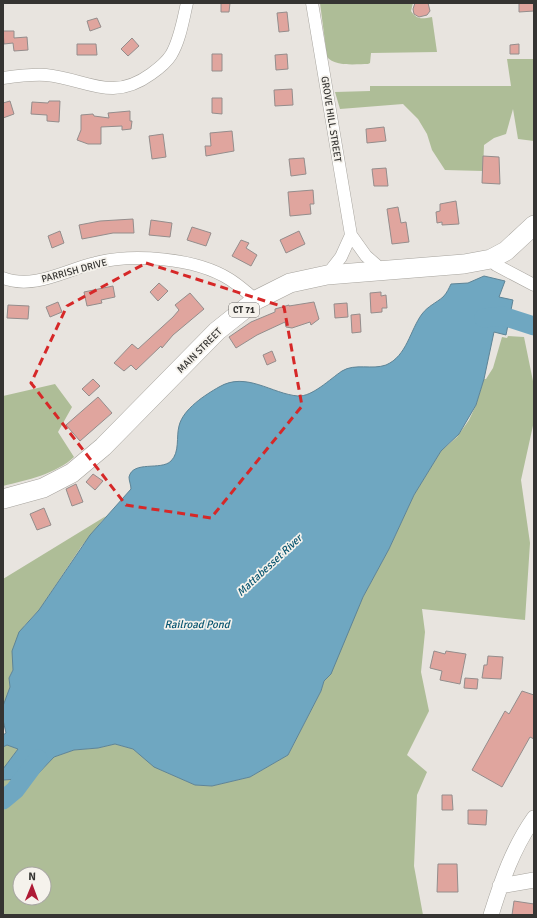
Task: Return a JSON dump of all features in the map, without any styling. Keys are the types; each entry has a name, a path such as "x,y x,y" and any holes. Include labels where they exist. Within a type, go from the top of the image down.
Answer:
{"main road":[{"name":"MAIN STREET","path":"3,499 43,488 72,473 103,448 217,331 256,300 290,283 328,275 464,264 491,260 506,250 534,225"}],"street":[{"path":"3,78 45,75 64,78 94,87 117,88 137,84 159,69 171,56 178,39 187,3"},
{"name":"GROVE HILL STREET","path":"312,3 351,235 366,256 382,270"},
{"path":"328,275 341,256 351,235"},
{"name":"PARRISH DRIVE","path":"3,278 27,282 49,279 95,263 117,259 160,259 186,263 209,270 229,279 256,300"},
{"path":"491,260 496,265 534,284"},
{"path":"491,915 500,886 516,846 534,818"},
{"path":"500,886 534,880"}],"highlighted area":[{"path":"146,263 284,307 302,406 211,518 126,505 31,383 67,306"}],"green space":[{"path":"320,3 413,3 411,11 415,16 423,18 432,17 437,52 371,53 370,63 368,64 341,64 335,62 327,57"},
{"path":"507,59 534,59 534,141 518,139 513,109 506,134 494,138 484,145 483,171 445,170 432,150 427,134 418,119 403,104 340,109 335,92 370,91 370,86 511,86"},
{"path":"502,337 524,337 534,386 534,421 521,480 530,543 525,620 422,609 425,632 421,672 429,711 407,755 427,772 417,795 414,866 423,915 4,915 3,780 34,778 54,757 74,750 98,748 115,744 133,749 157,768 195,785 212,786 250,777 288,755 321,691 324,681 363,597 389,549 414,495 441,451 457,437 469,420 476,405 484,379 486,379 493,368"},
{"path":"55,384 72,407 58,432 74,457 59,468 50,472 31,479 3,486 3,396"},
{"path":"106,516 81,547 39,610 24,626 13,670 9,678 10,687 3,706 3,579"},
{"path":"7,745 18,749 3,769 3,747"}],"water":[{"name":"Railroad Pond","path":"484,276 505,281 499,297 513,300 506,335 494,332 484,379 476,405 459,434 441,451 414,495 389,549 363,597 331,674 324,681 321,691 288,755 250,777 212,786 195,785 154,767 133,749 115,744 98,748 74,750 54,757 34,778 3,780 3,769 18,749 7,745 3,747 3,735 6,733 3,720 3,706 10,687 9,678 13,670 12,651 19,632 39,610 90,535 131,489 129,477 132,472 141,467 166,464 171,461 177,449 178,430 181,420 190,408 207,394 229,383 239,381 249,382 278,392 303,396 315,391 342,371 352,367 375,367 386,365 399,355 424,311 443,297 451,284 468,283"}],"building":[{"path":"221,3 230,3 229,12 221,12"},
{"path":"415,3 428,3 430,11 427,15 419,17 414,14 413,9"},
{"path":"519,3 534,3 534,11 519,12"},
{"path":"287,12 289,31 279,32 277,13"},
{"path":"97,18 101,27 90,31 87,21"},
{"path":"3,31 14,31 14,38 27,37 28,50 14,51 13,43 4,44"},
{"path":"132,38 139,46 128,56 121,49"},
{"path":"77,44 96,44 97,55 77,55"},
{"path":"519,44 519,54 510,54 510,45"},
{"path":"212,54 222,54 222,71 212,71"},
{"path":"287,54 288,69 276,70 275,55"},
{"path":"292,89 293,105 275,106 274,90"},
{"path":"212,98 222,98 222,114 212,113"},
{"path":"10,101 14,114 3,118 3,103"},
{"path":"49,101 60,101 59,122 47,121 47,115 31,114 32,102 48,103"},
{"path":"130,111 130,121 132,121 131,129 122,130 122,126 101,127 101,144 88,144 77,140 81,130 81,115 93,114 94,116 109,118 108,113"},
{"path":"384,127 386,141 367,143 366,129"},
{"path":"232,131 234,151 206,156 205,146 211,146 210,133"},
{"path":"163,134 166,157 152,159 149,136"},
{"path":"483,156 499,157 500,184 482,183"},
{"path":"304,158 306,174 291,176 289,159"},
{"path":"386,168 388,186 374,186 372,169"},
{"path":"313,190 314,204 310,204 311,214 290,216 288,192"},
{"path":"456,201 459,224 442,225 442,222 437,223 436,212 440,211 440,204"},
{"path":"398,207 401,223 406,222 409,242 392,244 387,209"},
{"path":"133,219 134,233 113,233 82,239 79,225 100,221"},
{"path":"151,220 172,223 170,237 149,235"},
{"path":"192,227 211,233 206,246 187,240"},
{"path":"60,231 64,243 52,248 48,236"},
{"path":"299,231 305,244 286,253 280,240"},
{"path":"241,240 249,243 246,248 257,255 251,266 232,256"},
{"path":"159,283 168,291 158,301 150,292"},
{"path":"113,286 115,297 101,300 102,303 87,306 84,292"},
{"path":"381,292 381,296 386,295 387,308 382,308 382,312 371,313 370,293"},
{"path":"190,293 204,309 173,335 162,348 161,346 136,370 131,365 124,371 114,363 132,344 138,349 173,317 179,310 175,305"},
{"path":"58,302 62,312 50,317 46,307"},
{"path":"314,302 319,319 311,325 310,322 292,328 286,327 285,322 257,335 236,348 229,337 251,322 275,312 275,309 289,305"},
{"path":"347,303 348,317 335,318 334,304"},
{"path":"8,305 29,306 28,319 7,318"},
{"path":"360,314 361,332 352,333 351,315"},
{"path":"272,351 276,361 267,365 263,355"},
{"path":"93,379 100,386 89,396 82,389"},
{"path":"98,397 112,413 80,441 66,425"},
{"path":"93,474 103,481 95,490 86,482"},
{"path":"76,484 83,502 72,506 66,489"},
{"path":"44,508 51,525 37,530 30,514"},
{"path":"434,651 445,654 446,651 466,654 460,684 440,680 442,671 430,668"},
{"path":"488,656 503,657 501,679 482,678 484,665 487,665"},
{"path":"465,678 478,679 477,689 464,688"},
{"path":"522,691 534,695 534,739 530,737 502,787 472,770 505,711 509,714"},
{"path":"442,795 452,795 453,810 442,810"},
{"path":"468,810 487,810 486,825 468,824"},
{"path":"438,864 457,864 458,892 437,892"},
{"path":"514,901 534,904 534,915 512,915"}],"waterway":[{"name":"Mattabesset River","path":"484,318 503,316 534,326"},
{"name":"Mattabesset River","path":"3,800 15,790 38,759"}]}
